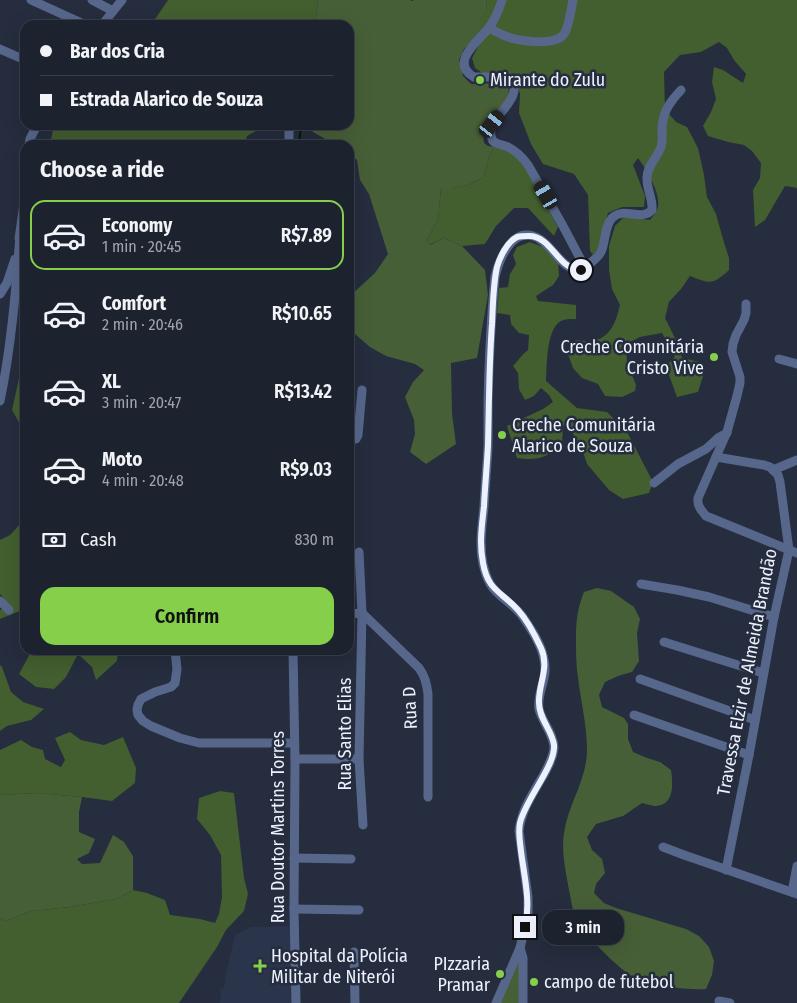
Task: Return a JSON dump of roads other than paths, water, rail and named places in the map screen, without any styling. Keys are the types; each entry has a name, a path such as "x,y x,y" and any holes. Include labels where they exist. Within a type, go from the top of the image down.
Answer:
{"street":[{"path":"31,0 75,20"},
{"path":"92,0 114,11"},
{"path":"106,20 122,0"},
{"path":"502,0 489,28 467,53 466,69 474,77 509,78 514,84 512,97 492,124 490,131 491,139 496,144 512,149 528,166 563,226 584,268"},
{"path":"489,28 504,36 517,39 551,41 563,36 573,0"},
{"path":"0,49 20,58"},
{"path":"496,1003 520,948 527,920 528,904 520,843 520,822 550,762 554,746 540,710 539,697 545,672 542,650 524,618 490,584 482,558 480,539 488,446 489,376 494,287 498,265 510,243 516,238 533,236 542,240 563,262 574,270 581,270 601,252 611,219 622,213 648,214 652,210 652,200 647,180 649,169 661,147 665,111 681,90"},
{"path":"0,294 15,260 20,235"},
{"path":"0,402 18,265 20,235"},
{"path":"746,304 744,320 733,344 732,352 740,383 727,432 698,501 700,509 706,516 793,551"},
{"path":"779,359 797,364"},
{"path":"0,364 3,386"},
{"path":"354,440 358,435 362,390"},
{"path":"654,483 678,464 706,449 727,432"},
{"path":"716,456 764,465 774,470 797,460"},
{"name":"Travessa Elzir de Almeida Brandão","path":"726,870 774,617 793,551 782,489 774,470"},
{"name":"Rua Santo Elias","path":"358,552 362,613 359,759 363,825"},
{"path":"641,584 678,590 774,617"},
{"path":"0,602 9,610"},
{"path":"354,614 362,613"},
{"name":"Rua D","path":"362,613 424,674 428,694 428,797"},
{"path":"664,642 763,673"},
{"path":"176,655 177,669 175,683 171,687 141,699 138,705 138,715 144,721 192,742 294,743"},
{"name":"Rua Doutor Martins Torres","path":"293,655 296,1003"},
{"path":"640,679 755,720"},
{"path":"634,715 748,755"},
{"path":"295,759 359,759"},
{"path":"663,847 794,893 797,866"},
{"path":"294,858 352,859"},
{"path":"294,909 359,910"},
{"path":"520,948 523,958 523,1003"},
{"path":"354,952 355,1003"},
{"path":"719,1001 730,1003"}],"waterway":[{"path":"300,130 300,140"}],"place":[{"name":"Mirante do Zulu","path":"480,80"},
{"name":"Creche Comunitária Cristo Vive","path":"714,357"},
{"name":"Creche Comunitária Alarico de Souza","path":"502,435"},
{"name":"Hospital da Polícia Militar de Niterói","path":"260,966"},
{"name":"PIzzaria Pramar","path":"500,974"},
{"name":"campo de futebol","path":"534,982"}]}
